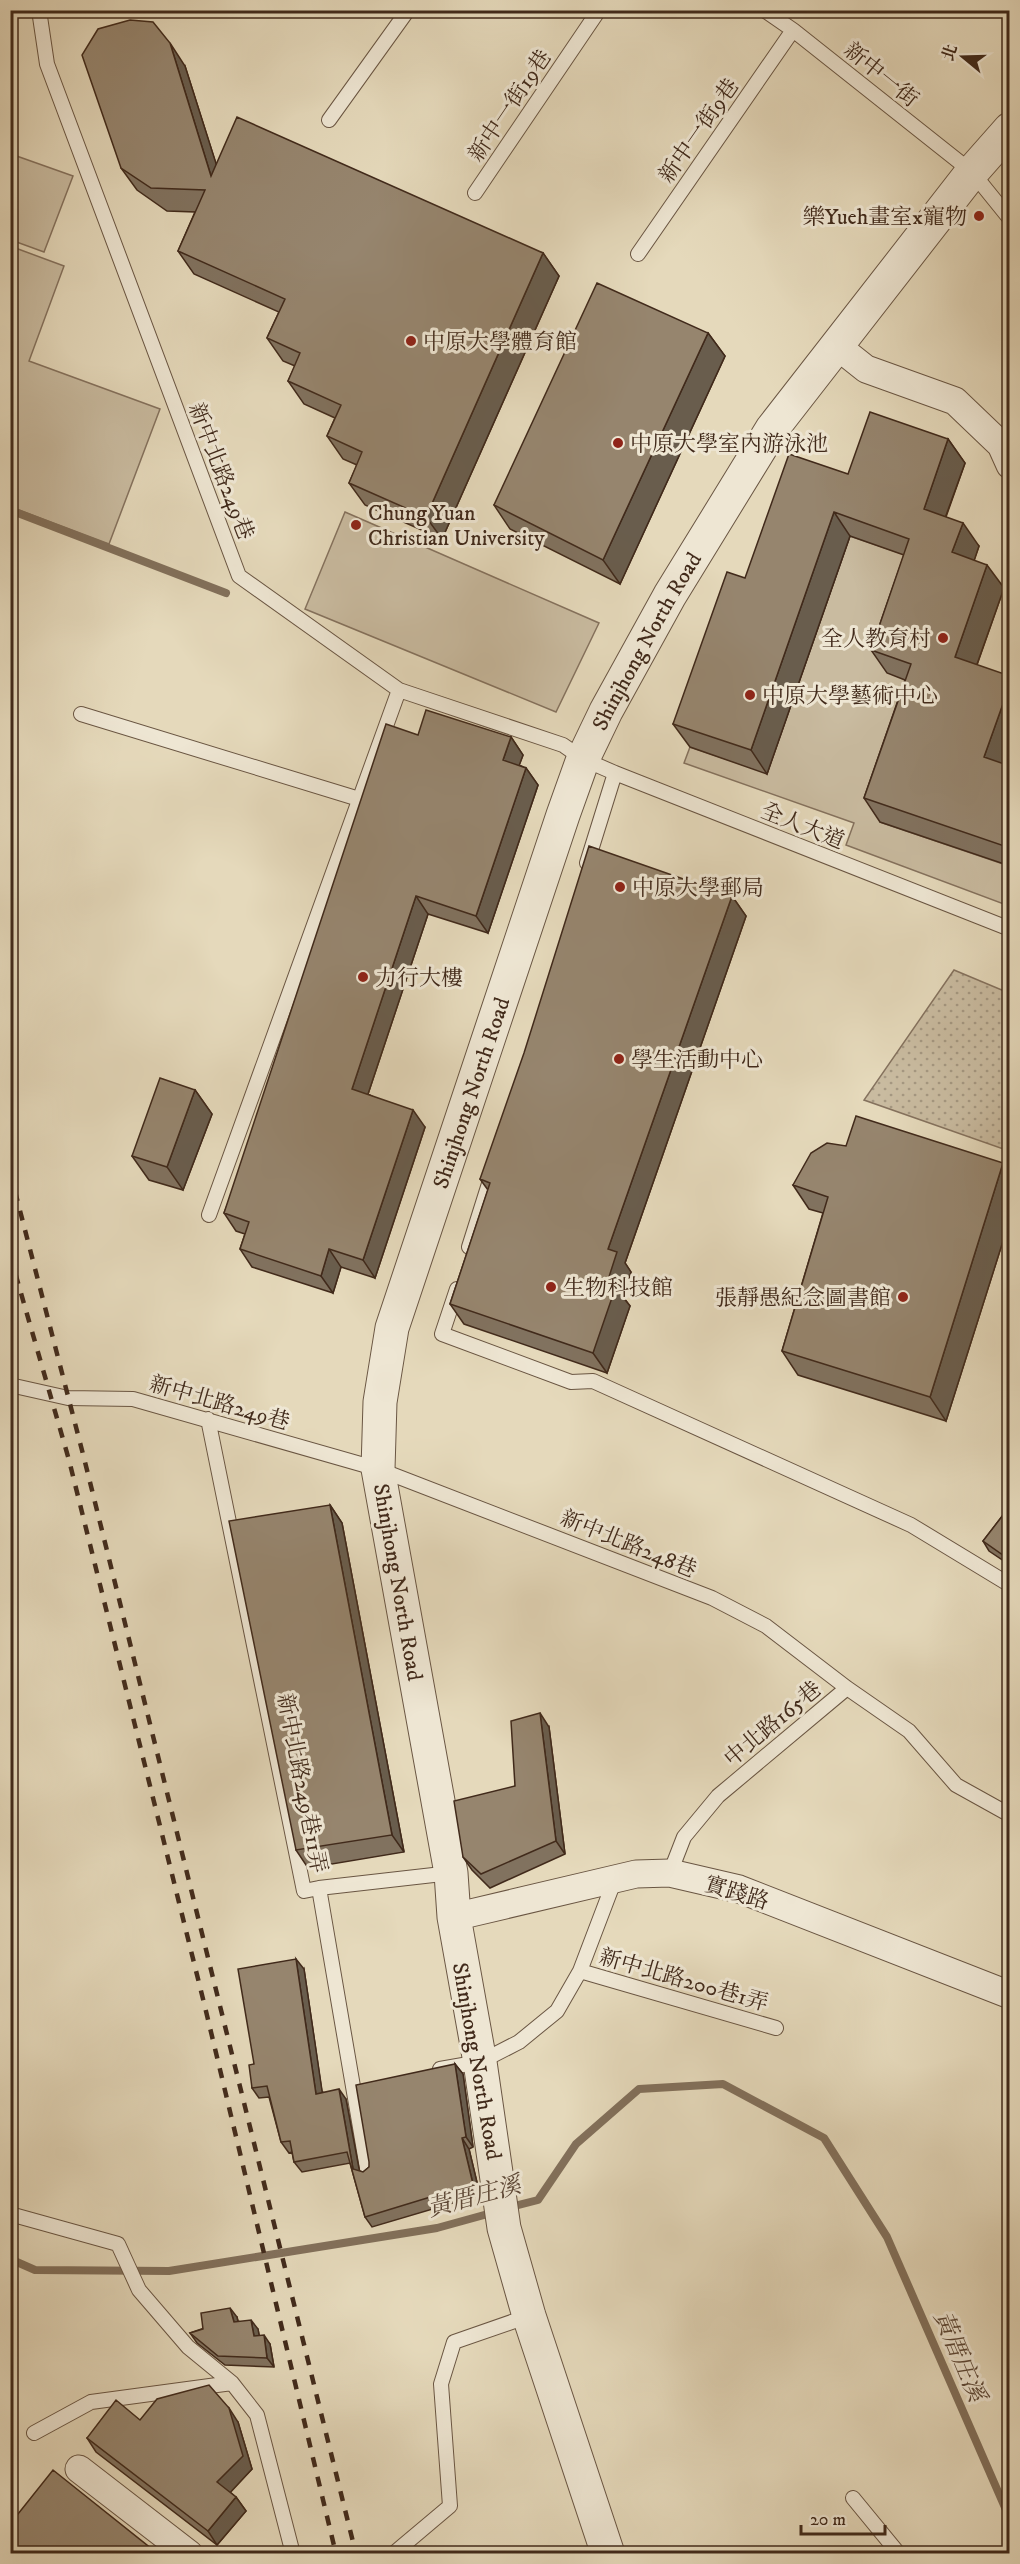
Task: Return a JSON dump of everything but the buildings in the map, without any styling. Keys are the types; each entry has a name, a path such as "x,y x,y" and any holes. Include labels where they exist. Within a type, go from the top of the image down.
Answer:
{"street":[{"name":"Shinjhong North Road","path":"529,2316 504,2228 480,2062 454,1917 451,1873 378,1468 380,1402 392,1328 583,759 606,711 658,616 772,429 972,172 1010,129"},
{"path":"837,346 867,369 955,401 1001,446 1010,465"},
{"name":"實踐路","path":"454,1917 636,1874 670,1873 739,1889 1010,1995"},
{"path":"529,2316 608,2553"},
{"path":"79,2469 189,2553"}],"lane":[{"name":"新中北路249巷","path":"39,10 47,64 239,576 399,690 562,745 583,759"},
{"path":"329,120 408,10"},
{"name":"新中一街19巷","path":"475,193 599,10"},
{"name":"新中一街","path":"764,10 782,15 793,30 972,172 1010,219"},
{"name":"新中一街9巷","path":"638,254 793,30"},
{"path":"209,1215 399,690"},
{"path":"81,714 359,799"},
{"name":"全人大道","path":"583,759 1010,929"},
{"path":"585,872 615,773"},
{"path":"467,1255 498,1154"},
{"path":"460,1278 442,1334 571,1382 593,1381 911,1525 1010,1585"},
{"name":"新中北路249巷","path":"10,1384 68,1398 133,1399 378,1468"},
{"name":"新中北路249巷11弄","path":"208,1419 304,1891 319,1888 358,2084 368,2174"},
{"name":"新中北路248巷","path":"378,1468 712,1598 766,1626 847,1688"},
{"name":"中北路165巷","path":"670,1873 684,1837 718,1796 847,1688 909,1731 956,1785 1010,1815"},
{"path":"319,1888 451,1873"},
{"path":"422,2073 480,2062 519,2042 557,2011 580,1971 615,1879"},
{"name":"新中北路200巷1弄","path":"580,1971 776,2028"},
{"path":"10,2214 118,2244 139,2290 188,2347 232,2383 257,2415 293,2553"},
{"path":"393,2553 450,2506 441,2384 454,2342 529,2316"},
{"path":"34,2433 91,2402 232,2383"},
{"path":"853,2498 898,2553"}],"shaded area":[{"path":"11,154 73,176 44,252 11,240"},
{"path":"10,246 64,266 29,361 160,409 109,544 11,507"},
{"path":"345,512 599,623 556,712 305,609"},
{"path":"850,536 926,562 927,687 880,822 1009,866 1009,906 846,845 854,823 684,763 690,747 767,773"},
{"path":"954,970 1009,993 1009,1151 864,1100"}],"waterway":[{"path":"10,510 226,593"},
{"name":"黃厝庄溪","path":"507,2208 538,2200 576,2144 639,2089 723,2084 824,2138 887,2237 1010,2519"},
{"name":"黃厝庄溪","path":"10,2259 35,2270 169,2271 437,2228 495,2212"}],"railway":[{"path":"10,1172 84,1458 356,2554"},
{"path":"10,1255 69,1460 205,2007 336,2554"}],"place":[{"name":"樂Yueh畫室x寵物","path":"979,216"},
{"name":"中原大學體育館","path":"411,341"},
{"name":"中原大學室內游泳池","path":"618,443"},
{"name":"Chung Yuan Christian University","path":"356,525"},
{"name":"全人教育村","path":"943,638"},
{"name":"中原大學藝術中心","path":"750,695"},
{"name":"中原大學郵局","path":"620,887"},
{"name":"力行大樓","path":"363,977"},
{"name":"學生活動中心","path":"619,1059"},
{"name":"生物科技館","path":"551,1287"},
{"name":"張靜愚紀念圖書館","path":"903,1297"}]}
